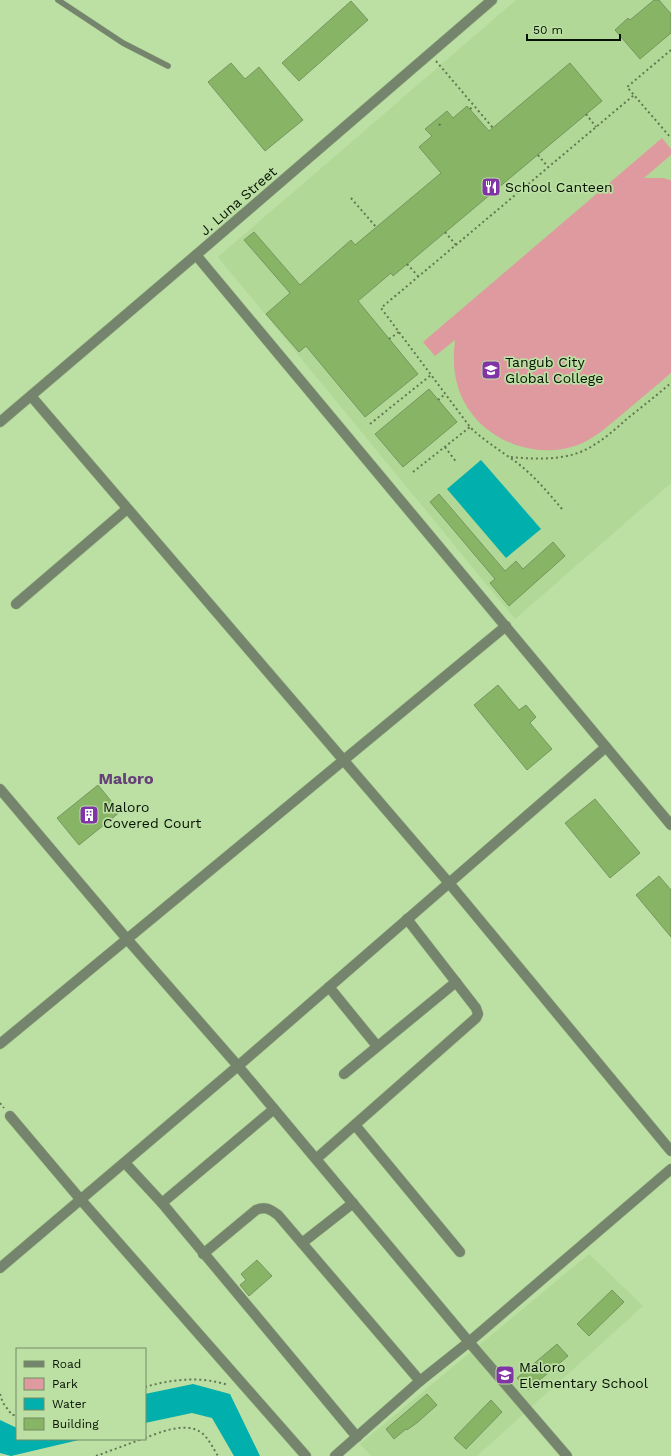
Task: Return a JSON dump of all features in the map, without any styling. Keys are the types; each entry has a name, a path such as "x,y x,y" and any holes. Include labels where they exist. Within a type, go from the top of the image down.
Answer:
{"street":[{"name":"J. Luna Street","path":"0,422 492,0"},
{"path":"196,255 671,825"},
{"path":"31,396 449,883 671,1151"},
{"path":"16,604 127,509"},
{"path":"0,1044 506,626"},
{"path":"0,1268 238,1066 606,747"},
{"path":"0,789 127,939 238,1066 469,1342 567,1456"},
{"path":"316,1159 476,1018 478,1014 476,1008 407,919"},
{"path":"344,1074 456,982"},
{"path":"328,987 377,1046"},
{"path":"162,1203 274,1109"},
{"path":"10,1116 81,1200 306,1456"},
{"path":"355,1125 460,1252"},
{"path":"125,1163 162,1203 357,1437"},
{"path":"335,1456 420,1381 469,1342 671,1169"},
{"path":"302,1243 353,1203"},
{"path":"203,1254 256,1210 268,1208 278,1215 420,1381"}],"lane":[{"path":"58,0 123,43 168,66"}],"path":[{"path":"671,50 627,87 671,138"},
{"path":"440,66 493,128"},
{"path":"562,510 544,488 510,457 482,439 470,427 381,308 634,95"},
{"path":"470,109 474,106"},
{"path":"586,114 596,127"},
{"path":"439,124 442,127"},
{"path":"538,155 548,167"},
{"path":"351,198 376,227"},
{"path":"445,232 456,245"},
{"path":"407,264 418,276"},
{"path":"389,340 399,332"},
{"path":"370,424 431,375"},
{"path":"510,457 557,457 574,454 593,446 671,383"},
{"path":"438,400 445,394"},
{"path":"413,472 470,427"},
{"path":"444,447 457,463"},
{"path":"146,1386 189,1379 215,1380 234,1387"},
{"path":"0,1394 3,1403 12,1415 16,1415"},
{"path":"146,1438 171,1429 185,1427 200,1432 209,1441 218,1456"},
{"path":"96,1456 141,1440"}],"shaded area":[{"name":"Tangub City Global College","path":"516,0 671,0 671,483 515,619 218,257"},
{"name":"Maloro Elementary School","path":"589,1254 643,1306 477,1456 371,1456 360,1444"}],"green space":[{"path":"662,138 671,149 671,155 644,178 663,178 671,180 671,373 603,430 591,439 578,445 560,449 542,450 507,442 492,433 478,421 467,407 459,390 456,377 454,359 455,340 435,356 423,342"}],"water":[{"path":"481,460 541,529 506,558 447,489"},
{"path":"193,1384 230,1394 260,1456 234,1456 212,1418 192,1413 146,1423 146,1394"},
{"path":"0,1420 16,1428 16,1440 79,1440 11,1456 0,1453"}],"building":[{"path":"654,0 659,0 671,14 671,33 640,59 615,30 628,18 630,20"},
{"path":"351,1 368,20 299,81 282,63"},
{"path":"231,63 245,79 259,67 303,120 265,151 208,82"},
{"path":"570,63 602,101 393,276 391,273 358,301 418,374 365,417 306,346 299,352 266,314 290,293 244,240 254,232 300,285 351,240 355,245 441,173 419,147 432,136 425,129 447,111 453,118 467,106 489,131"},
{"path":"429,389 457,422 403,467 375,434"},
{"path":"439,494 505,571 516,561 523,569 553,542 565,556 509,606 490,583 495,579 430,502"},
{"path":"498,685 519,710 526,705 536,717 530,723 552,749 527,770 474,705"},
{"name":"Maloro Covered Court","path":"98,785 120,812 79,845 57,818"},
{"path":"595,799 640,853 610,878 565,823"},
{"path":"659,876 671,890 671,937 636,895"},
{"path":"257,1260 272,1276 249,1296 240,1285 246,1280 241,1274"},
{"path":"612,1290 624,1302 589,1336 577,1324"},
{"path":"557,1344 568,1356 528,1390 517,1378"},
{"path":"427,1394 437,1405 418,1422 407,1430 406,1429 394,1439 386,1429"},
{"path":"491,1400 502,1412 466,1449 454,1438"}],"place":[{"name":"School Canteen","path":"491,187"},
{"name":"Tangub City Global College","path":"491,370"},
{"name":"Maloro Covered Court","path":"89,815"},
{"name":"Maloro Elementary School","path":"505,1375"}],"district":[{"name":"Maloro","path":"126,778"}]}
